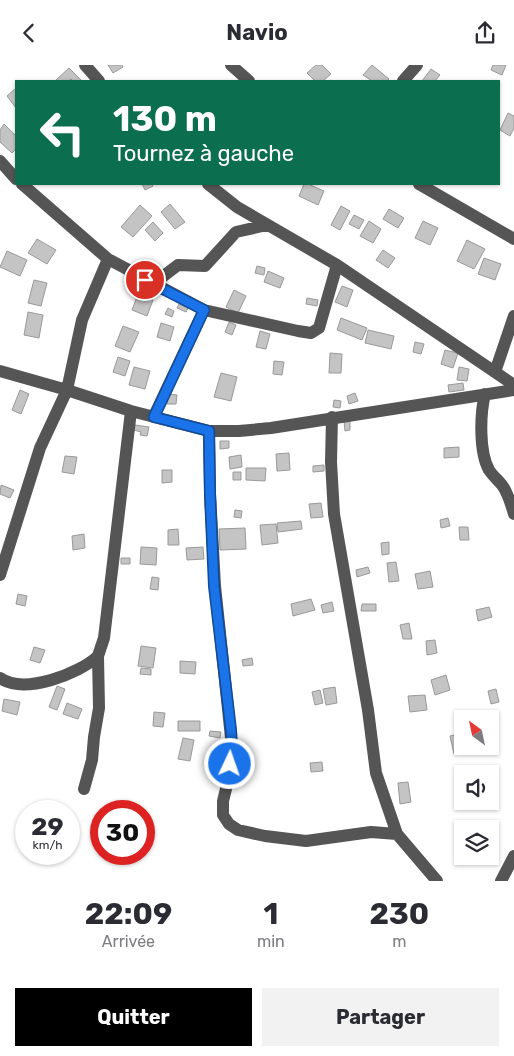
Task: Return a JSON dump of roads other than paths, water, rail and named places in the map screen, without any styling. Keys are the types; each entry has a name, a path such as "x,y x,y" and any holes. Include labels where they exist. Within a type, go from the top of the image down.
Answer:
{"street":[{"path":"85,65 98,80"},
{"path":"230,65 248,80"},
{"path":"404,80 417,65"},
{"path":"23,185 108,259 204,310 282,329 311,333 319,328 337,265"},
{"path":"209,185 237,207 337,265 514,385"},
{"path":"421,185 514,239"},
{"path":"153,284 178,265 205,266 236,232 267,225"},
{"path":"0,575 40,448 67,390 82,320 108,259"},
{"path":"154,417 204,310"},
{"path":"495,372 514,316"},
{"path":"0,371 132,411 209,431 270,428 514,390"},
{"path":"485,394 482,406 481,434 487,465 491,473 503,486 514,514"},
{"path":"84,789 92,760 99,708 98,656 104,638 132,411"},
{"path":"332,417 331,462 334,514 368,710 376,773 397,834 437,881"},
{"path":"209,431 214,586 232,747 228,781 223,801 223,815 229,824 238,830 265,836 306,841 371,832 397,834"},
{"path":"0,678 6,682 27,684 50,680 77,671 98,656"},
{"path":"501,881 514,855"}]}
